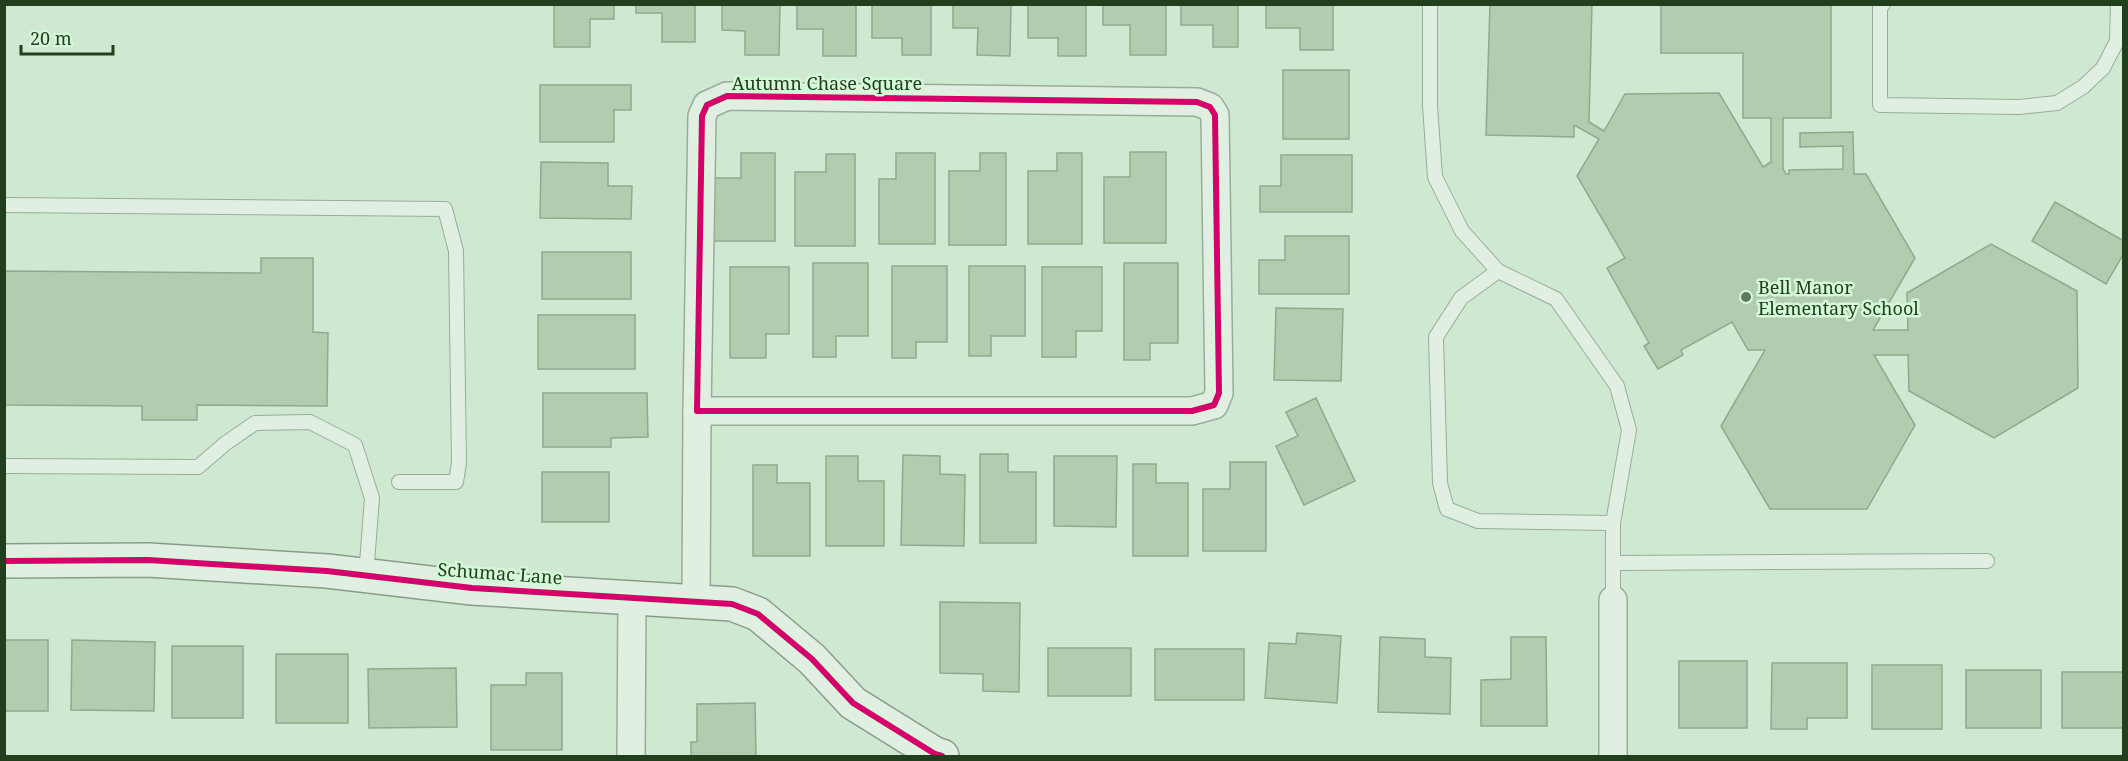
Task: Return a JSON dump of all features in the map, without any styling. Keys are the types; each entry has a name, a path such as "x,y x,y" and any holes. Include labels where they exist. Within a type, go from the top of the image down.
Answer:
{"street":[{"name":"Autumn Chase Square","path":"696,601 697,411 702,116 707,105 727,96 1197,102 1210,107 1215,115 1219,393 1214,405 1192,411 697,411"},
{"name":"Schumac Lane","path":"4,561 148,560 327,571 472,588 732,604 758,614 812,659 853,703 935,754 942,756"},
{"path":"631,756 632,598"},
{"path":"1613,600 1613,756"}],"lane":[{"path":"1430,4 1430,105 1435,177 1462,231 1498,271 1556,299 1617,386 1629,430 1613,523 1613,600"},
{"path":"1884,4 1880,8 1880,105 2019,107 2057,103 2083,87 2103,68 2117,41 2118,4"},
{"path":"4,205 445,209 456,251 459,463 456,482 399,482"},
{"path":"1498,271 1461,298 1436,337 1440,483 1447,509 1478,521 1613,523"},
{"path":"4,466 198,467 226,443 255,423 310,422 355,445 372,498 366,576"},
{"path":"1613,563 1987,561"}],"building":[{"path":"554,4 614,4 614,19 590,19 590,47 554,47"},
{"path":"636,4 695,4 695,42 662,42 662,13 636,13"},
{"path":"722,4 780,4 779,55 745,55 745,31 722,30"},
{"path":"797,4 856,4 856,56 823,56 823,29 797,29"},
{"path":"872,4 931,4 931,55 902,55 902,38 872,38"},
{"path":"953,4 1011,4 1010,56 977,55 978,28 953,28"},
{"path":"1028,4 1086,4 1086,56 1058,56 1058,38 1028,38"},
{"path":"1103,4 1166,4 1166,55 1130,55 1130,25 1103,25"},
{"path":"1181,4 1238,4 1238,47 1213,47 1213,25 1181,25"},
{"path":"1266,4 1333,4 1333,50 1300,50 1300,28 1266,28"},
{"path":"1490,4 1592,4 1589,122 1604,131 1625,94 1719,93 1763,167 1771,162 1771,118 1743,118 1743,53 1661,53 1661,4 1831,4 1831,118 1783,118 1783,169 1786,174 1789,174 1789,170 1843,169 1843,146 1800,147 1800,133 1853,132 1854,174 1866,174 1915,258 1873,330 1908,330 1907,293 1991,244 2077,291 2078,388 1994,438 1909,391 1908,355 1874,355 1915,425 1867,509 1770,509 1721,426 1765,350 1748,350 1732,322 1681,350 1683,355 1658,369 1644,346 1649,343 1607,268 1625,258 1577,176 1599,139 1576,126 1574,126 1574,137 1486,135"},
{"path":"1283,70 1349,70 1349,139 1283,139"},
{"path":"540,85 631,85 631,110 614,110 614,142 540,142"},
{"path":"1130,152 1166,152 1166,243 1104,243 1104,177 1130,177"},
{"path":"741,153 775,153 775,241 714,241 714,178 741,178"},
{"path":"896,153 935,153 935,244 879,244 879,179 896,179"},
{"path":"980,153 1006,153 1006,245 949,245 949,171 980,171"},
{"path":"1057,153 1082,153 1082,244 1028,244 1028,171 1057,171"},
{"path":"826,154 855,154 855,246 795,246 795,172 826,172"},
{"path":"1281,155 1352,155 1352,212 1260,212 1260,186 1281,186"},
{"path":"541,162 608,163 608,186 632,186 631,219 540,218"},
{"path":"2055,202 2124,241 2124,253 2106,284 2032,241"},
{"path":"1285,236 1349,236 1349,294 1259,294 1259,260 1285,260"},
{"path":"542,252 631,252 631,299 542,299"},
{"path":"261,258 313,258 313,332 328,333 327,406 197,405 197,420 142,420 142,406 4,405 5,271 261,273"},
{"path":"813,263 868,263 868,336 836,336 836,357 813,357"},
{"path":"1124,263 1178,263 1178,343 1150,343 1150,360 1124,360"},
{"path":"892,266 947,266 947,342 916,342 916,358 892,358"},
{"path":"969,266 1025,266 1025,336 991,336 991,356 969,356"},
{"path":"730,267 789,267 789,334 766,334 766,358 730,358"},
{"path":"1042,267 1102,267 1102,331 1076,331 1076,357 1042,357"},
{"path":"1276,308 1343,309 1341,381 1274,380"},
{"path":"538,315 635,315 635,369 538,369"},
{"path":"543,393 647,393 648,437 611,438 611,447 543,447"},
{"path":"1316,398 1355,481 1304,505 1276,446 1298,436 1286,412"},
{"path":"980,454 1008,454 1008,472 1036,472 1036,543 980,543"},
{"path":"903,455 940,456 940,474 965,475 964,546 901,545"},
{"path":"826,456 858,456 858,481 884,481 884,546 826,546"},
{"path":"1054,456 1117,456 1116,527 1054,526"},
{"path":"1230,462 1266,462 1266,551 1203,551 1203,489 1230,489"},
{"path":"1133,464 1156,464 1156,483 1188,483 1188,556 1133,556"},
{"path":"753,465 777,465 777,483 810,483 810,556 753,556"},
{"path":"542,472 609,472 609,522 542,522"},
{"path":"940,602 1020,603 1019,692 983,691 983,674 940,673"},
{"path":"1297,633 1341,636 1337,703 1265,698 1269,643 1296,644"},
{"path":"1380,637 1425,639 1425,657 1451,658 1450,714 1378,712"},
{"path":"1511,637 1546,637 1547,726 1481,726 1481,680 1511,679"},
{"path":"4,640 48,640 48,711 4,711"},
{"path":"72,640 155,642 154,711 71,710"},
{"path":"172,646 243,646 243,718 172,718"},
{"path":"1048,648 1131,648 1131,696 1048,696"},
{"path":"1155,649 1244,649 1244,700 1155,700"},
{"path":"276,654 348,654 348,723 276,723"},
{"path":"1679,661 1747,661 1747,728 1679,728"},
{"path":"1772,663 1847,663 1847,718 1807,718 1807,729 1771,729"},
{"path":"1872,665 1942,665 1942,729 1872,729"},
{"path":"456,668 457,727 369,728 368,669"},
{"path":"1966,670 2041,670 2041,728 1966,728"},
{"path":"2062,672 2124,672 2124,728 2062,728"},
{"path":"526,673 562,673 562,750 491,750 491,685 526,685"},
{"path":"755,703 756,756 691,756 691,742 697,742 697,704"}],"cycle path":[{"path":"727,96 1197,102 1210,107 1215,115 1219,393 1214,405 1192,411 697,411 702,116 707,105 727,96"},
{"path":"4,561 148,560 327,571 472,588 732,604 758,614 812,659 853,703 935,754 942,756"}],"place":[{"name":"Bell Manor Elementary School","path":"1746,297"}]}
